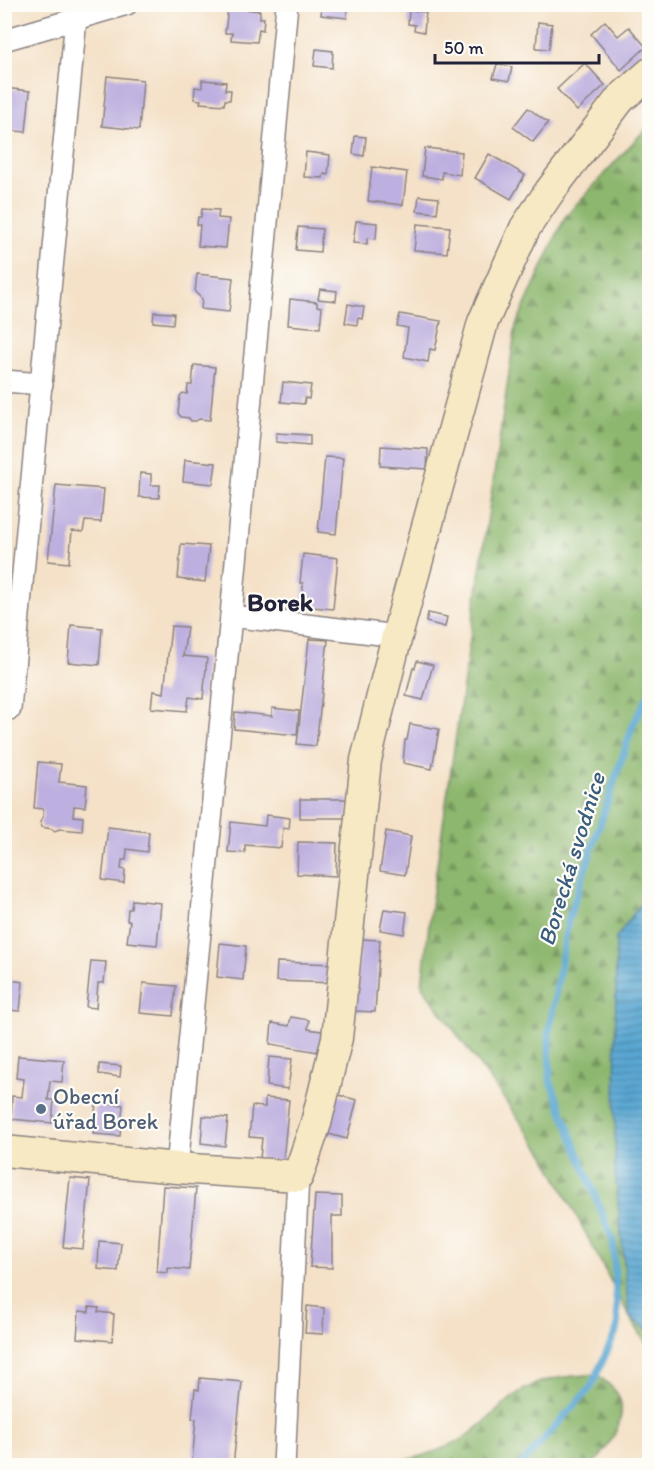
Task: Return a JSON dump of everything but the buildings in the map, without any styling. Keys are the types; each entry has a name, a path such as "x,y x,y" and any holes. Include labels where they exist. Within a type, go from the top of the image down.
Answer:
{"street":[{"path":"4,40 127,4"},
{"path":"177,1168 231,616 287,4"},
{"path":"10,709 9,669 42,384 76,18"},
{"path":"284,1466 298,1176 316,1123 337,1038 366,760 397,636 483,322 525,228 550,191 620,99 650,74"},
{"path":"4,381 42,384"},
{"path":"231,616 397,636"},
{"path":"4,1151 177,1168 298,1176"}],"green space":[{"path":"649,127 650,893 616,938 629,1316 544,1154 422,986 431,906 516,325 565,217"},
{"path":"629,1316 649,1331 649,1348"},
{"path":"597,1374 618,1395 621,1413 615,1432 594,1465 371,1465 410,1459 448,1446 471,1433 511,1399 533,1385 560,1378"}],"water":[{"path":"649,893 649,1331 629,1316 615,1171 616,938"}],"waterway":[{"name":"Borecká svodnice","path":"520,1466 591,1387 618,1327 613,1241 550,1080 549,1032 568,921 633,725 650,692"}],"place":[{"name":"Obecní úřad Borek","path":"41,1109"}],"district":[{"name":"Borek","path":"280,602"}]}
